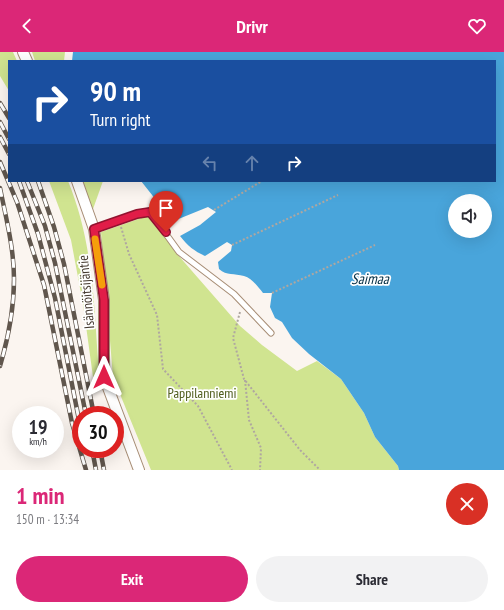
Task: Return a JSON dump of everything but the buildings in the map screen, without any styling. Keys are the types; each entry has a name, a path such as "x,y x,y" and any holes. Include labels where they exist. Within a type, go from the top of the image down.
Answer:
{"street":[{"name":"Isännöitsijäntie","path":"77,182 94,229 104,300 104,377 139,470"}],"lane":[{"path":"94,229 150,212 179,252 203,268 242,303 271,333"}],"path":[{"path":"214,210 260,182"},
{"path":"232,245 338,196"},
{"path":"120,220 121,232 129,254 157,314 164,370 198,406 232,470"},
{"path":"272,293 375,245"},
{"path":"242,303 233,338 244,379 249,420 261,448 260,470"},
{"path":"244,379 300,450 320,470"}],"green space":[{"path":"0,52 13,52 17,60 8,60 8,89 0,76"},
{"path":"32,52 65,52 64,60 35,60"},
{"path":"49,182 68,182 77,205 83,228 88,252 96,325 99,375 93,377 83,304 71,240"},
{"path":"80,182 103,182 93,209"},
{"name":"Pappilanniemi","path":"150,215 178,255 240,326 262,345 297,371 317,361 341,379 364,413 375,437 398,466 399,470 151,470 113,377 101,232"}],"water":[{"name":"Saimaa","path":"73,52 504,52 504,470 399,470 398,466 375,437 364,413 341,379 309,354 292,338 282,322 275,318 270,307 272,293 263,293 255,283 247,277 228,274 219,269 218,262 231,251 232,245 227,242 205,256 191,248 180,236 200,225 216,212 208,207 176,220 156,200 142,182 496,182 496,60 72,60"}],"railway":[{"path":"0,103 8,116"},
{"path":"0,122 8,137"},
{"path":"0,137 8,152"},
{"path":"0,162 8,181"},
{"path":"8,182 17,202 44,285 72,423 86,470"},
{"path":"19,182 38,234 55,298 76,406"},
{"path":"27,182 45,226 55,263 84,406"},
{"path":"38,182 54,227 64,264 92,406"},
{"path":"0,188 14,267 13,301 10,323 0,366"},
{"path":"94,458 96,470"},
{"path":"102,458 104,470"}],"slow traffic":[{"path":"95,239 102,285"}],"route":[{"path":"104,377 104,300 94,229 137,214 150,212 166,232"}]}
